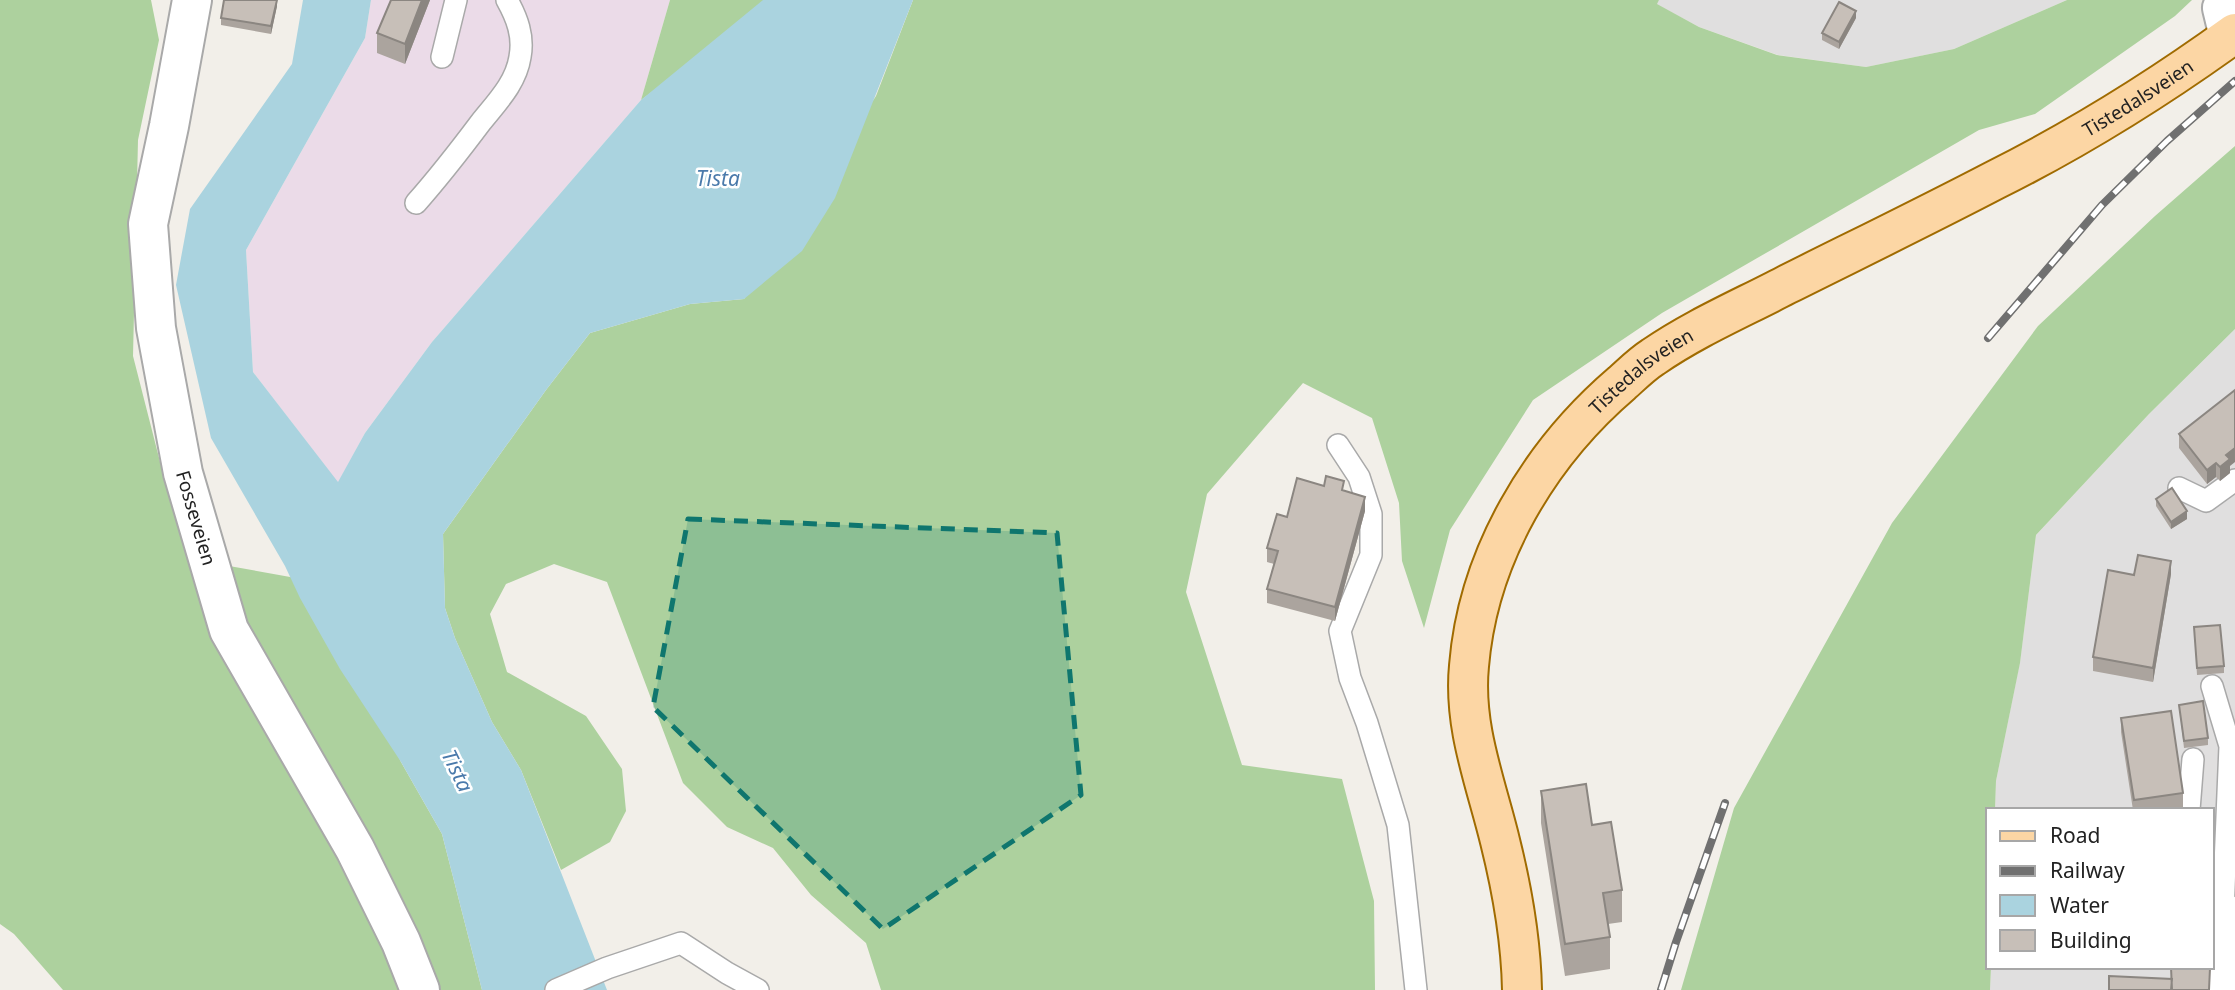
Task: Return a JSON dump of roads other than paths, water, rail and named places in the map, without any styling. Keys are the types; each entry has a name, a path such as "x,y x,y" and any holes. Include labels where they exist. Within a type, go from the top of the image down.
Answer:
{"main road":[{"name":"Tistedalsveien","path":"1522,990 1518,929 1501,842 1477,758 1468,712 1469,666 1475,625 1490,569 1536,477 1571,432 1651,358 1699,329 2079,136 2232,35"}],"street":[{"name":"Fosseveien","path":"192,0 148,224 156,328 183,473 229,630 355,849 401,942 420,990"},
{"path":"2228,0 2222,8 2232,35"},
{"path":"2216,908 2222,990"}],"lane":[{"path":"442,57 456,0"},
{"path":"416,204 513,81 520,57 521,38 518,21 507,0"},
{"path":"1338,445 1359,477 1371,514 1371,555 1340,631 1350,678 1367,723 1398,825 1416,990"},
{"path":"2179,488 2206,500 2235,480"},
{"path":"2212,687 2230,746 2216,908"},
{"path":"2189,808 2193,759"},
{"path":"556,990 607,968 681,943 758,990"}],"water":[{"name":"Tista","path":"303,0 371,0 365,38 246,250 253,372 338,482 365,433 432,342 641,100 763,0 913,0 835,198 802,251 744,299 690,304 590,333 443,534 445,608 455,638 492,722 521,770 607,990 482,990 442,834 401,762 340,669 285,566 211,438 176,285 190,209 292,64"}],"railway":[{"path":"1988,338 2102,205 2167,141 2235,81"},
{"path":"1661,990 1725,803"}]}
